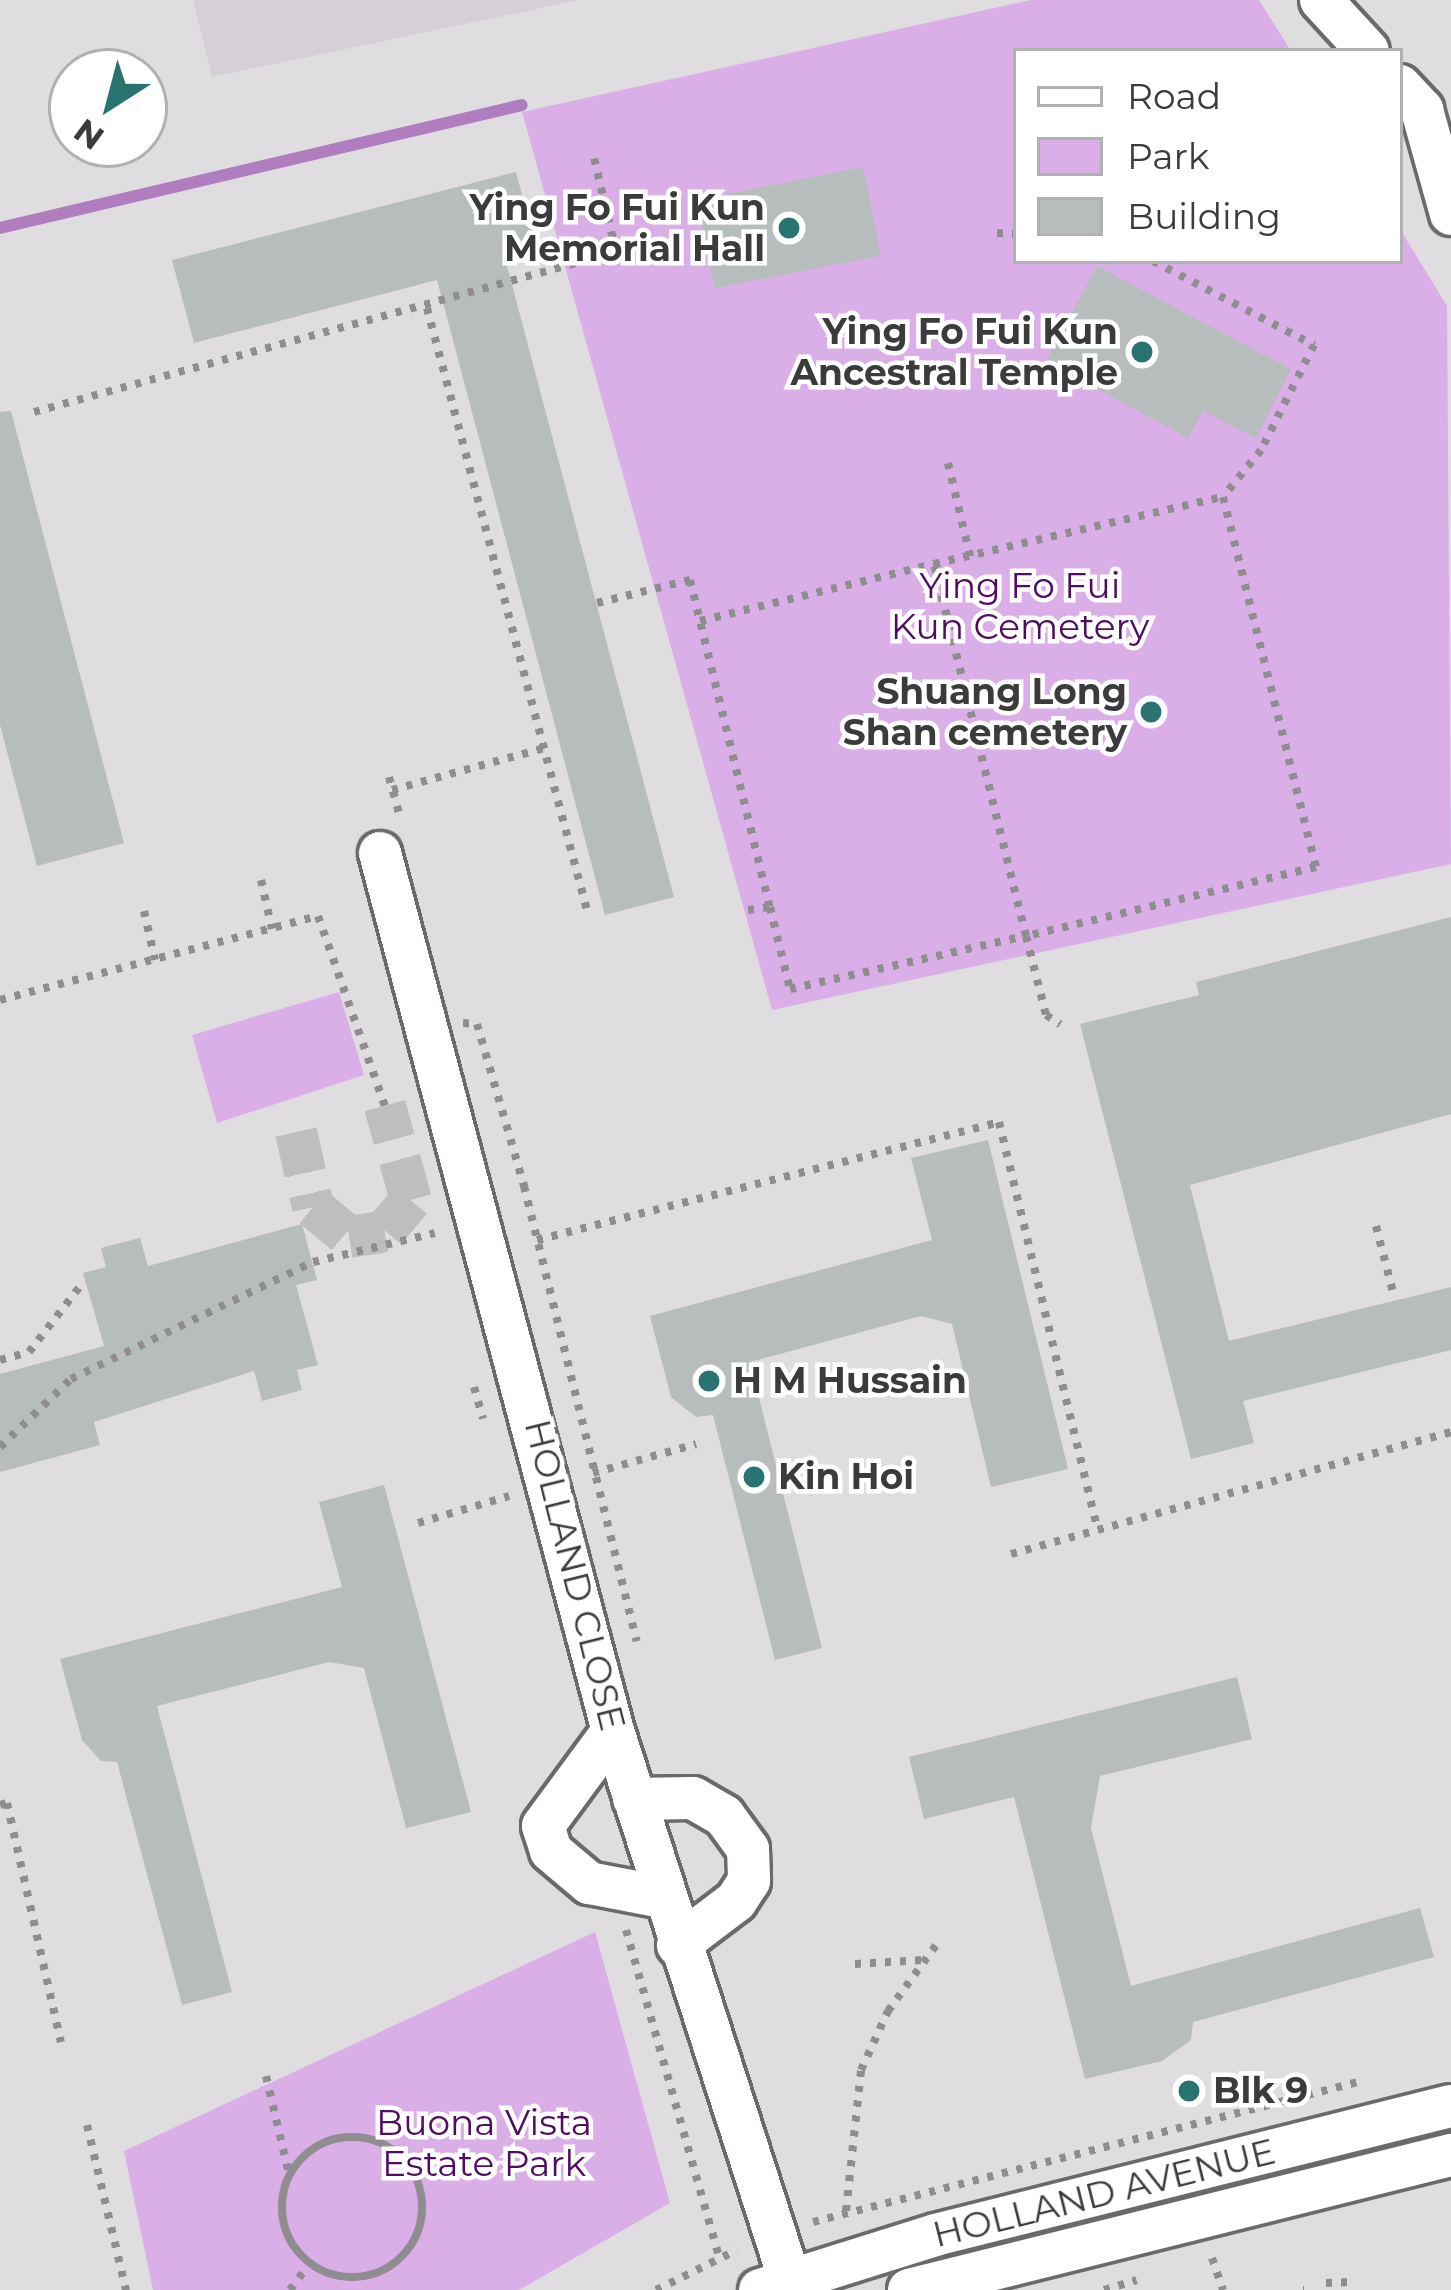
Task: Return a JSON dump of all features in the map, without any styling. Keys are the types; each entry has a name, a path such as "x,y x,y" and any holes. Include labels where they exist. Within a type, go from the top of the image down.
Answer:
{"street":[{"path":"1321,0 1365,48"},
{"path":"1424,100 1451,214"},
{"name":"HOLLAND CLOSE","path":"380,853 613,1731 781,2286"},
{"path":"613,1731 543,1826 550,1851 589,1883 662,1897"},
{"path":"634,1799 693,1798 724,1816 748,1849 748,1881 736,1901 678,1945"},
{"name":"HOLLAND AVENUE","path":"909,2290 1076,2223 1451,2106"},
{"name":"HOLLAND AVENUE","path":"781,2286 1076,2223 1451,2155"}],"path":[{"path":"34,412 427,308 616,252 593,153"},
{"path":"997,233 1013,234"},
{"path":"700,621 1223,497 1261,450 1314,345 1159,264"},
{"path":"427,308 587,910"},
{"path":"948,463 970,556"},
{"path":"597,603 689,580 790,988 1316,867 1223,497"},
{"path":"934,564 1046,1015 1060,1024"},
{"path":"392,790 544,748"},
{"path":"261,880 272,929"},
{"path":"748,910 770,907"},
{"path":"144,911 154,960"},
{"path":"0,1000 318,916 385,1106"},
{"path":"537,1240 999,1122 1098,1530"},
{"path":"524,1186 641,1658"},
{"path":"1376,1226 1394,1292"},
{"path":"0,1447 70,1379 313,1262 435,1232"},
{"path":"0,1360 29,1352 81,1286"},
{"path":"1011,1554 1451,1432"},
{"path":"622,1464 696,1444"},
{"path":"418,1522 478,1505"},
{"path":"0,1805 7,1803 61,2042"},
{"path":"845,2211 861,2070 888,2011 939,1941"},
{"path":"855,1964 925,1960"},
{"path":"266,2076 288,2171"},
{"path":"87,2125 126,2290"},
{"path":"326,2142 366,2142 389,2149 425,2204 421,2234 390,2268 340,2274 308,2265 281,2217 279,2192 288,2171 326,2142"},
{"path":"807,2200 814,2222"},
{"path":"1212,2258 1223,2290"},
{"path":"290,2290 308,2265"},
{"path":"1325,2283 1352,2282"}],"shaded area":[{"path":"193,0 579,0 212,77"}],"green space":[{"name":"Ying Fo Fui Kun Cemetery","path":"1031,0 1259,0 1289,48 1013,48 1013,264 1403,264 1403,234 1447,306 1451,864 772,1010 522,112"},
{"path":"339,992 364,1075 217,1123 192,1035"},
{"name":"Buona Vista Estate Park","path":"595,1932 670,2203 519,2290 153,2290 124,2151"}],"building":[{"name":"Ying Fo Fui Kun Memorial Hall","path":"863,167 881,256 715,288 697,200"},
{"path":"516,172 538,254 506,262 674,897 605,915 437,280 194,343 172,260"},
{"name":"Ying Fo Fui Kun Ancestral Temple","path":"1097,266 1291,369 1256,438 1203,411 1188,438 1046,361"},
{"path":"11,411 124,843 37,866 0,725 0,412"},
{"path":"1451,917 1451,1114 1190,1185 1229,1341 1451,1287 1451,1350 1243,1401 1254,1443 1191,1459 1080,1024 1199,995 1196,982"},
{"path":"988,1140 1068,1469 991,1487 952,1324 921,1316 750,1362 822,1648 775,1660 713,1415 696,1417 671,1397 650,1316 932,1240 911,1158"},
{"path":"302,1224 317,1280 296,1285 318,1365 297,1370 302,1390 262,1401 254,1371 94,1422 100,1445 0,1472 0,1374 104,1346 83,1273 106,1267 101,1248 140,1238 148,1266"},
{"path":"384,1485 471,1812 406,1828 364,1668 329,1662 157,1706 232,1992 182,2005 117,1762 101,1761 82,1740 60,1659 342,1587 319,1502"},
{"path":"1237,1677 1252,1739 1100,1776 1091,1828 1131,1986 1420,1908 1434,1957 1193,2022 1191,2040 1162,2061 1085,2079 1014,1797 924,1819 909,1757"}],"waterway":[{"path":"0,228 522,105"}],"tunnel":[{"path":"296,1132 313,1207 349,1237 385,1231 411,1200 385,1106"}],"place":[{"name":"Ying Fo Fui Kun Memorial Hall","path":"789,228"},
{"name":"Ying Fo Fui Kun Ancestral Temple","path":"1142,352"},
{"name":"Shuang Long Shan cemetery","path":"1151,712"},
{"name":"H M Hussain","path":"709,1381"},
{"name":"Kin Hoi","path":"754,1477"},
{"name":"Blk 9","path":"1189,2091"}]}
